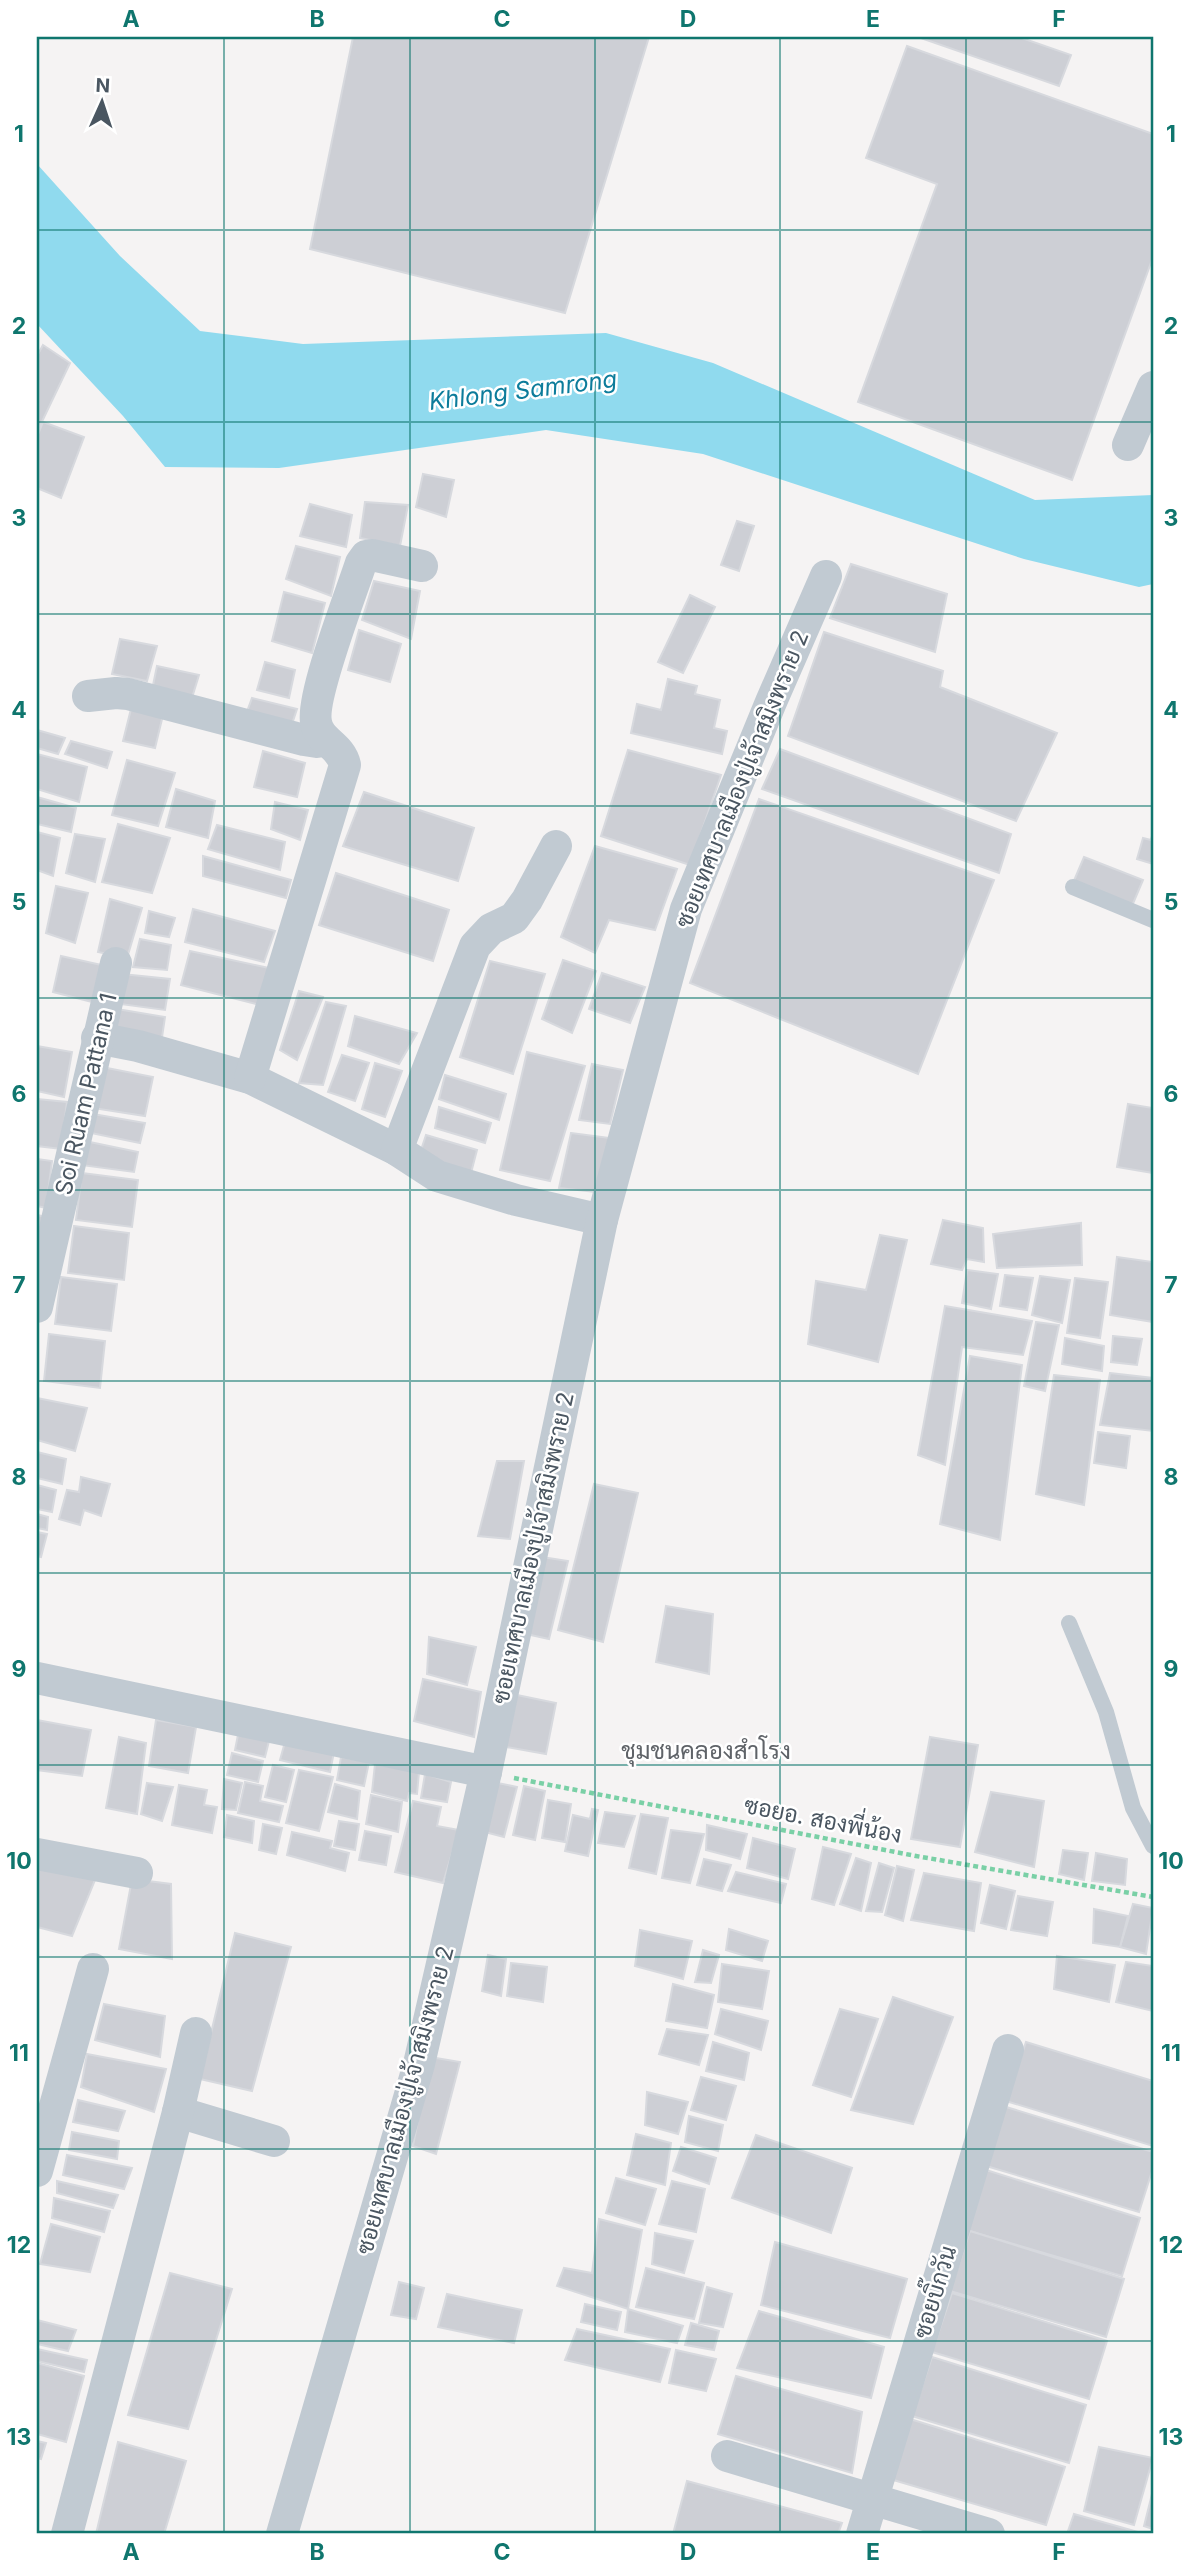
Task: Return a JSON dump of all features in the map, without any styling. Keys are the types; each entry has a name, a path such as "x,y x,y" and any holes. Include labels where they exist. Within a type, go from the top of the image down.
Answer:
{"street":[{"path":"1128,445 1153,387"},
{"path":"250,1078 345,765 340,751 325,740 317,729 316,703 361,563 366,556 372,555 422,566"},
{"name":"ซอยเทศบาลเมืองปู่เจ้าสมิงพราย 2","path":"282,2534 419,2064 486,1772 602,1220 686,909 771,702 827,576"},
{"path":"88,696 128,694 304,740 325,740"},
{"path":"397,1150 475,946 491,929 514,918 527,900 556,846"},
{"name":"Soi Ruam Pattana 1","path":"37,1307 116,963"},
{"path":"97,1038 138,1046 250,1078 397,1150 437,1176 516,1200 602,1220"},
{"path":"37,1678 486,1772"},
{"path":"37,1854 137,1873"},
{"path":"37,2171 93,1969"},
{"path":"68,2534 196,2033"},
{"name":"ซอยบิ๊กวัน","path":"862,2534 1008,2050"},
{"path":"177,2112 274,2140"},
{"path":"727,2456 989,2534"}],"lane":[{"path":"1073,887 1153,920"},
{"path":"1069,1623 1106,1712 1133,1808 1153,1846"}],"path":[{"name":"ซอยอ. สองพี่น้อง","path":"486,1772 929,1859 1153,1897"}],"water":[{"name":"Khlong Samrong","path":"37,164 120,256 200,331 303,344 606,333 713,363 1035,500 1153,495 1153,584 1139,587 1024,559 703,454 546,430 279,468 165,467 123,416 37,324"}],"building":[{"path":"353,37 649,37 565,313 310,249"},
{"path":"918,37 1019,37 1071,55 1059,86"},
{"path":"907,46 1153,134 1153,257 1072,480 858,402 937,184 866,158"},
{"path":"43,345 70,363 37,432 37,356"},
{"path":"43,422 84,437 61,498 37,488 37,437"},
{"path":"423,474 454,480 446,517 416,507"},
{"path":"365,502 408,505 400,546 360,538"},
{"path":"310,504 352,515 346,547 300,536"},
{"path":"737,521 754,526 739,571 721,565"},
{"path":"296,546 340,557 331,596 286,579"},
{"path":"851,564 947,594 935,652 830,618"},
{"path":"374,581 420,591 411,639 362,620"},
{"path":"284,592 325,603 312,653 272,641"},
{"path":"690,595 715,607 683,673 658,662"},
{"path":"359,630 401,644 390,682 348,670"},
{"path":"824,632 943,671 940,687 1057,733 1016,821 788,736"},
{"path":"120,639 157,646 147,681 112,674"},
{"path":"265,662 295,670 289,698 257,690"},
{"path":"157,666 199,675 191,701 152,690"},
{"path":"668,679 697,686 695,694 720,700 714,728 727,731 722,754 631,733 637,704 661,710"},
{"path":"252,698 297,709 291,727 245,717"},
{"path":"131,709 163,715 155,748 123,741"},
{"path":"37,730 65,738 58,754 37,748"},
{"path":"71,741 112,752 107,768 65,754"},
{"path":"780,749 1011,834 999,873 762,789"},
{"path":"628,750 721,775 690,865 601,836"},
{"path":"263,751 305,763 297,797 254,787"},
{"path":"37,754 87,767 79,802 37,789"},
{"path":"127,760 175,773 158,826 112,815"},
{"path":"176,789 215,801 208,838 166,827"},
{"path":"364,792 474,828 458,881 343,846"},
{"path":"37,797 76,808 71,832 37,824"},
{"path":"759,799 994,880 918,1074 690,983"},
{"path":"275,802 308,810 300,840 271,829"},
{"path":"118,824 170,838 152,893 102,882"},
{"path":"217,825 285,842 280,870 208,849"},
{"path":"37,832 60,838 53,876 37,870"},
{"path":"1153,832 1153,864 1137,859 1143,838 1151,840"},
{"path":"75,834 105,839 95,882 66,873"},
{"path":"595,846 677,869 655,930 609,920 595,953 561,937"},
{"path":"203,856 291,880 286,898 203,876"},
{"path":"1084,857 1143,880 1132,906 1073,883"},
{"path":"336,873 449,910 433,961 319,925"},
{"path":"56,886 88,893 75,943 46,933"},
{"path":"110,899 142,908 127,958 98,952"},
{"path":"193,909 275,931 264,962 185,942"},
{"path":"149,911 175,918 169,937 145,933"},
{"path":"140,939 171,945 167,970 133,967"},
{"path":"190,951 269,968 260,1005 181,985"},
{"path":"61,956 106,966 96,1003 53,992"},
{"path":"563,960 596,971 572,1033 542,1019"},
{"path":"490,961 545,974 513,1074 460,1057"},
{"path":"602,973 645,987 630,1023 589,1009"},
{"path":"122,974 170,979 165,1010 120,1004"},
{"path":"299,991 323,997 297,1060 280,1050"},
{"path":"326,1002 346,1006 323,1085 299,1083"},
{"path":"117,1009 165,1017 161,1044 112,1033"},
{"path":"355,1016 417,1033 399,1064 348,1046"},
{"path":"37,1046 72,1052 64,1097 37,1091"},
{"path":"527,1052 585,1066 550,1181 500,1170"},
{"path":"342,1055 369,1063 355,1101 328,1092"},
{"path":"375,1063 402,1071 385,1117 362,1109"},
{"path":"592,1064 623,1070 610,1124 579,1120"},
{"path":"107,1068 153,1077 145,1116 93,1108"},
{"path":"445,1075 506,1094 499,1120 439,1099"},
{"path":"37,1099 67,1102 61,1149 37,1146"},
{"path":"1128,1104 1153,1108 1153,1173 1117,1167"},
{"path":"439,1107 491,1123 485,1143 435,1128"},
{"path":"93,1114 145,1123 140,1143 91,1133"},
{"path":"571,1133 610,1138 595,1192 559,1188"},
{"path":"426,1135 477,1150 471,1173 419,1156"},
{"path":"85,1141 138,1152 134,1172 81,1165"},
{"path":"37,1159 52,1161 46,1208 37,1206"},
{"path":"82,1173 138,1180 132,1227 76,1220"},
{"path":"37,1215 47,1217 37,1263"},
{"path":"943,1220 983,1228 984,1262 967,1259 962,1270 931,1264"},
{"path":"1081,1223 1082,1265 997,1268 993,1234"},
{"path":"74,1226 129,1233 124,1280 68,1273"},
{"path":"880,1235 907,1240 878,1362 808,1344 816,1281 866,1290"},
{"path":"1117,1257 1153,1262 1153,1322 1110,1315"},
{"path":"967,1270 998,1274 991,1309 962,1303"},
{"path":"1005,1275 1033,1278 1027,1310 1000,1306"},
{"path":"1040,1276 1070,1280 1062,1323 1032,1315"},
{"path":"61,1277 117,1284 111,1331 55,1324"},
{"path":"1075,1278 1108,1282 1100,1338 1067,1333"},
{"path":"945,1306 1032,1321 1023,1355 962,1347 945,1465 918,1455"},
{"path":"1036,1322 1059,1325 1045,1391 1024,1386"},
{"path":"49,1334 105,1341 100,1388 44,1381"},
{"path":"1113,1336 1142,1339 1137,1365 1111,1362"},
{"path":"1065,1338 1104,1346 1102,1371 1062,1364"},
{"path":"970,1356 1022,1365 1000,1540 940,1524"},
{"path":"1110,1373 1153,1378 1153,1431 1100,1425"},
{"path":"1054,1375 1100,1380 1084,1505 1036,1494"},
{"path":"37,1398 87,1408 75,1451 37,1440"},
{"path":"1098,1432 1130,1436 1126,1468 1094,1463"},
{"path":"37,1452 66,1459 62,1484 37,1478"},
{"path":"497,1461 524,1461 510,1539 478,1536"},
{"path":"81,1477 110,1484 101,1516 84,1510 80,1525 59,1519 67,1490 79,1492"},
{"path":"594,1484 638,1493 603,1642 558,1630"},
{"path":"37,1485 56,1490 52,1512 37,1509"},
{"path":"37,1514 48,1517 47,1530 37,1528"},
{"path":"37,1532 47,1534 41,1557 37,1556"},
{"path":"542,1557 568,1561 549,1639 526,1634"},
{"path":"666,1606 713,1614 709,1674 656,1662"},
{"path":"429,1637 476,1647 467,1685 427,1674"},
{"path":"423,1679 481,1692 474,1737 414,1721"},
{"path":"517,1695 556,1703 546,1754 506,1747"},
{"path":"37,1720 91,1730 82,1776 37,1770"},
{"path":"156,1720 196,1727 188,1773 149,1766"},
{"path":"238,1735 269,1741 265,1757 235,1750"},
{"path":"119,1737 146,1743 137,1814 106,1808"},
{"path":"930,1737 978,1745 960,1847 911,1839"},
{"path":"285,1742 334,1752 330,1772 280,1760"},
{"path":"232,1753 263,1761 258,1782 227,1775"},
{"path":"341,1757 369,1762 364,1786 337,1780"},
{"path":"375,1764 419,1772 417,1794 409,1793 407,1801 372,1792"},
{"path":"273,1765 294,1770 286,1802 265,1797"},
{"path":"299,1770 333,1777 319,1831 286,1823"},
{"path":"425,1774 451,1782 447,1802 421,1798"},
{"path":"224,1779 242,1783 236,1810 222,1809"},
{"path":"245,1782 263,1786 260,1801 283,1806 279,1822 238,1813"},
{"path":"493,1782 517,1787 504,1837 481,1831"},
{"path":"147,1783 173,1787 162,1821 141,1814"},
{"path":"335,1784 360,1791 357,1819 328,1812"},
{"path":"179,1785 207,1790 204,1805 217,1807 212,1833 172,1825"},
{"path":"524,1786 545,1791 535,1840 513,1835"},
{"path":"991,1792 1044,1801 1034,1867 975,1852"},
{"path":"371,1795 402,1802 398,1832 366,1824"},
{"path":"548,1800 571,1804 565,1842 542,1838"},
{"path":"413,1801 441,1807 437,1826 459,1830 443,1883 395,1872"},
{"path":"592,1809 598,1810 588,1856 565,1851 573,1815 590,1819"},
{"path":"605,1812 635,1816 624,1847 598,1843"},
{"path":"641,1814 668,1818 656,1874 629,1868"},
{"path":"227,1815 254,1821 252,1843 224,1837"},
{"path":"339,1821 359,1824 355,1850 334,1846"},
{"path":"263,1824 282,1828 276,1854 259,1850"},
{"path":"707,1825 747,1834 740,1859 706,1850"},
{"path":"671,1830 704,1834 690,1883 662,1878"},
{"path":"365,1831 391,1836 386,1865 359,1860"},
{"path":"292,1832 332,1841 330,1848 349,1853 345,1871 287,1855"},
{"path":"753,1838 795,1849 788,1879 747,1868"},
{"path":"823,1847 851,1854 834,1905 812,1899"},
{"path":"1063,1850 1088,1853 1084,1880 1059,1874"},
{"path":"1096,1853 1127,1859 1125,1885 1092,1881"},
{"path":"856,1858 871,1863 861,1911 840,1904"},
{"path":"704,1859 731,1865 722,1891 697,1885"},
{"path":"879,1863 894,1868 882,1912 866,1911"},
{"path":"39,1866 95,1880 72,1936 37,1927"},
{"path":"897,1866 914,1870 903,1921 885,1915"},
{"path":"736,1872 786,1884 781,1903 728,1891"},
{"path":"924,1873 981,1883 974,1931 911,1920"},
{"path":"132,1879 171,1884 172,1959 119,1949"},
{"path":"990,1885 1015,1891 1006,1929 981,1923"},
{"path":"1018,1896 1053,1902 1047,1936 1011,1930"},
{"path":"1133,1904 1153,1908 1146,1954 1120,1947"},
{"path":"1094,1909 1128,1916 1120,1947 1093,1943"},
{"path":"729,1929 768,1941 762,1961 726,1950"},
{"path":"640,1930 692,1941 683,1979 635,1966"},
{"path":"235,1933 291,1947 252,2091 200,2079"},
{"path":"703,1950 719,1955 711,1983 695,1982"},
{"path":"488,1955 506,1959 501,1996 482,1991"},
{"path":"1057,1956 1115,1965 1109,2002 1054,1989"},
{"path":"1126,1962 1153,1966 1153,2011 1116,2002"},
{"path":"511,1963 547,1967 543,2002 507,1996"},
{"path":"722,1964 769,1971 762,2009 718,2002"},
{"path":"673,1984 714,1995 707,2028 666,2021"},
{"path":"893,1997 953,2017 913,2124 851,2110"},
{"path":"104,2004 165,2016 160,2057 95,2040"},
{"path":"721,2009 768,2021 761,2050 715,2034"},
{"path":"840,2009 878,2019 851,2097 813,2085"},
{"path":"667,2029 708,2035 699,2065 659,2054"},
{"path":"713,2042 749,2053 744,2080 706,2071"},
{"path":"1026,2042 1153,2081 1153,2146 1006,2101"},
{"path":"87,2054 166,2069 154,2112 81,2087"},
{"path":"430,2057 460,2062 436,2154 413,2146"},
{"path":"701,2077 736,2086 726,2120 691,2110"},
{"path":"647,2092 688,2102 678,2134 645,2125"},
{"path":"78,2100 125,2111 118,2131 73,2122"},
{"path":"1003,2106 1153,2152 1153,2168 1139,2212 983,2165"},
{"path":"689,2116 723,2125 718,2151 685,2142"},
{"path":"72,2132 119,2141 117,2159 69,2150"},
{"path":"636,2134 671,2143 665,2185 627,2175"},
{"path":"756,2135 852,2168 831,2233 732,2198"},
{"path":"681,2147 716,2158 709,2184 673,2171"},
{"path":"67,2155 132,2168 124,2189 63,2175"},
{"path":"986,2170 1140,2218 1122,2276 966,2230"},
{"path":"616,2178 656,2189 645,2225 606,2213"},
{"path":"57,2181 118,2195 113,2208 57,2193"},
{"path":"672,2181 705,2189 696,2232 659,2224"},
{"path":"54,2198 110,2211 104,2232 52,2218"},
{"path":"599,2219 642,2230 628,2309 557,2286 564,2268 592,2273"},
{"path":"51,2224 100,2237 90,2272 40,2264"},
{"path":"970,2231 1124,2279 1106,2337 950,2291"},
{"path":"655,2233 693,2241 684,2273 652,2264"},
{"path":"775,2242 907,2279 890,2338 761,2305"},
{"path":"646,2268 704,2283 694,2319 636,2307"},
{"path":"170,2273 232,2289 188,2429 128,2415"},
{"path":"399,2282 424,2288 416,2319 391,2315"},
{"path":"707,2287 732,2294 723,2327 699,2323"},
{"path":"952,2293 1107,2341 1089,2399 932,2352"},
{"path":"447,2294 522,2310 514,2343 438,2327"},
{"path":"585,2304 621,2312 617,2330 581,2322"},
{"path":"628,2309 683,2326 677,2343 625,2332"},
{"path":"759,2311 884,2347 871,2398 737,2368"},
{"path":"37,2320 76,2330 68,2351 37,2344"},
{"path":"691,2323 719,2331 714,2350 685,2345"},
{"path":"577,2329 670,2349 660,2382 565,2360"},
{"path":"37,2349 87,2360 84,2372 37,2361"},
{"path":"676,2350 716,2359 706,2391 669,2383"},
{"path":"932,2357 1086,2405 1069,2463 912,2416"},
{"path":"37,2363 84,2376 66,2442 37,2434"},
{"path":"736,2376 862,2412 852,2473 718,2434"},
{"path":"910,2419 1065,2467 1046,2525 890,2479"},
{"path":"37,2441 46,2443 41,2459 37,2458"},
{"path":"118,2442 186,2461 164,2534 96,2534"},
{"path":"1099,2447 1153,2458 1134,2525 1084,2511"},
{"path":"687,2481 842,2523 838,2534 673,2534"},
{"path":"1153,2490 1153,2529 1144,2526"},
{"path":"1074,2514 1145,2534 1067,2534"}],"district":[{"name":"ชุมชนคลองสำโรง","path":"706,1750"}]}
